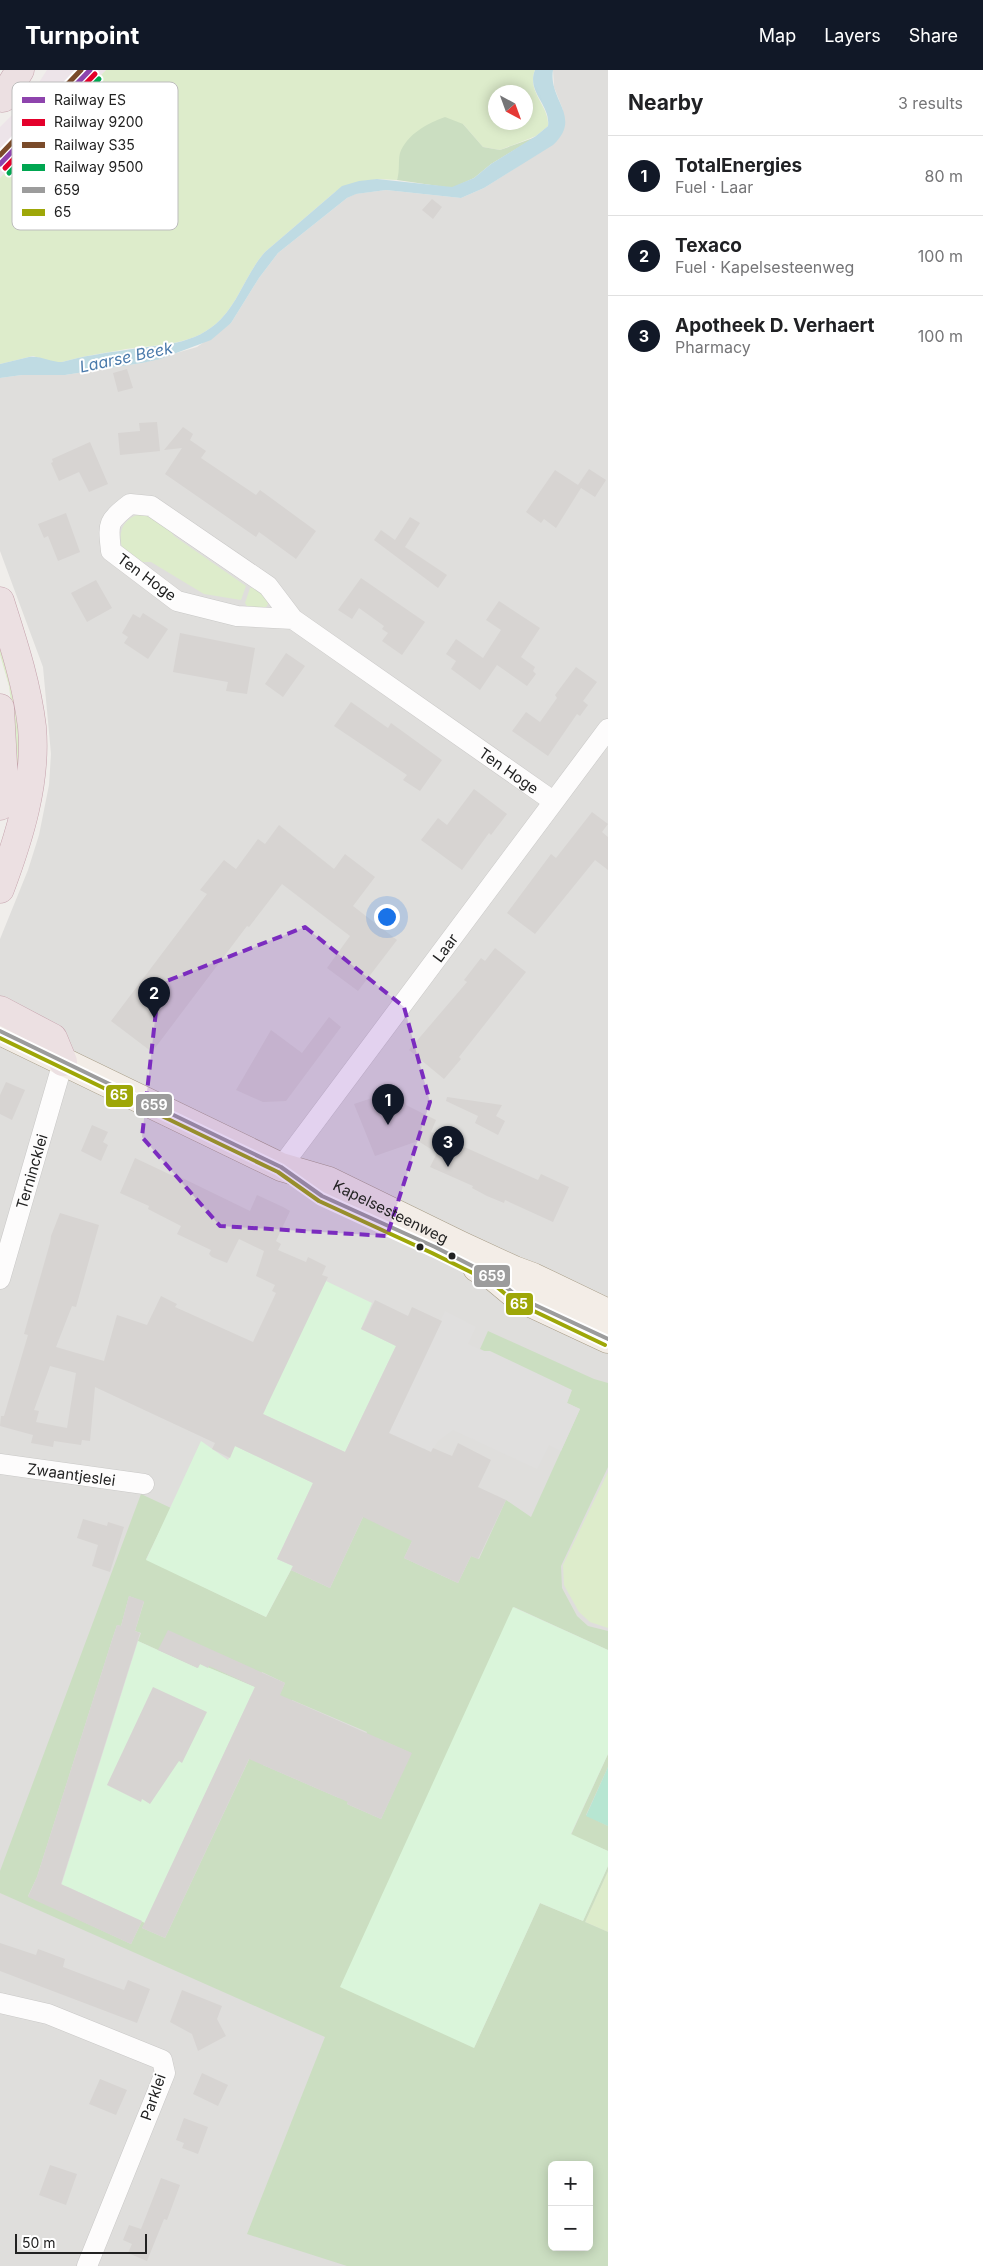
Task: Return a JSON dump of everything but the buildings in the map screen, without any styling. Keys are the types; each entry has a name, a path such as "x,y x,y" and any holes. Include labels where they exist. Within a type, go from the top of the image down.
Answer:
{"highway":[{"path":"13,82 20,70"},
{"path":"3,98 12,83"},
{"path":"0,602 19,660 32,727 32,773 21,824 0,889"},
{"path":"0,708 4,782 0,806"},
{"path":"0,1010 53,1038 63,1062"}],"main road":[{"name":"Kapelsesteenweg","path":"0,1031 281,1166 329,1181 460,1245 608,1313"},
{"name":"Kapelsesteenweg","path":"281,1166 322,1196 435,1247 494,1277 518,1297 608,1339"}],"street":[{"name":"Ten Hoge","path":"293,619 237,616 177,601 111,551 109,528 114,516 130,504 151,506 268,586 293,619 553,801"},
{"name":"Laar","path":"281,1166 608,729"},
{"name":"Ternincklei","path":"0,1279 63,1062"},
{"name":"Zwaantjeslei","path":"0,1464 144,1484"},
{"name":"Parklei","path":"0,2003 48,2014 162,2060 165,2073 87,2266"}],"highlighted area":[{"path":"305,927 404,1007 430,1102 387,1236 220,1226 142,1137 159,984"}],"shaded area":[{"path":"47,70 106,70 94,82 39,82"},
{"path":"553,70 608,70 608,2266 0,2266 0,939 28,870 39,835 49,785 51,754 43,667 0,551 0,378 22,375 65,375 142,363 197,347 231,323 259,278 278,253 347,198 355,194 386,190 461,198 484,188 520,165 563,110 554,87"},
{"path":"12,115 12,166 0,178 0,127"},
{"path":"445,1311 476,1327 468,1344 483,1351 490,1351 572,1390 567,1403 580,1409 561,1451 549,1445 537,1469 453,1430 438,1441 431,1452 389,1433"}],"green space":[{"path":"106,70 535,70 534,85 548,119 548,126 536,136 500,150 483,147 463,124 400,153 400,171 397,180 377,179 335,192 265,252 253,268 228,311 211,328 189,339 177,342 126,349 62,362 53,362 33,356 0,364 0,178 12,166 12,230 178,230 178,82 94,82"},
{"path":"445,117 463,124 483,147 500,150 536,137 491,164 474,178 452,188 397,180 400,153 403,146 419,130"},
{"path":"146,513 167,526 174,536 246,586 241,600 204,594 151,562 142,562 124,552 121,545 123,526 132,517"},
{"path":"258,586 270,600 265,609 249,609 245,603 250,588"},
{"path":"0,632 19,710 20,766 16,791 12,711 9,686 0,655"},
{"path":"326,1281 372,1303 361,1329 396,1346 345,1452 263,1414 266,1408 255,1403"},
{"path":"488,1331 594,1379 608,1383 608,1467 561,1566 562,1588 577,1616 588,1626 608,1631 608,1650 514,1607 474,2048 540,1903 583,1921 608,1866 608,1871 585,1922 608,1932 608,2266 347,2266 247,2234 325,2037 0,1893 0,1871 141,1494 171,1508 146,1559 266,1617 291,1570 330,1588 364,1515 414,1537 404,1558 458,1583 471,1556 479,1559 506,1500 531,1517 580,1409 567,1403 571,1390 480,1349","holes":["129,1596 144,1602 135,1631 141,1633 138,1641 198,1668 200,1664 255,1687 262,1672 285,1683 165,1938 142,1928 145,1923 142,1921 131,1944 28,1896 37,1877 117,1625 121,1626","292,1700 367,1732 339,1798 263,1765","377,1738 411,1753 381,1819 347,1804"]},
{"path":"201,1441 228,1460 235,1446 313,1483 277,1559 293,1566 266,1617 146,1560"},
{"path":"608,1472 608,1628 590,1622 579,1612 564,1585 563,1565"},
{"path":"513,1607 608,1650 608,1754 571,1834 608,1851 608,1866 583,1921 540,1903 474,2048 340,1987"},
{"path":"138,1641 197,1668 200,1664 255,1687 145,1923 68,1887 61,1886"},
{"path":"608,1754 608,1767 586,1815 608,1826 608,1851 571,1835"},
{"path":"608,1767 608,1826 586,1816"},
{"path":"608,1871 608,1932 585,1922"}],"water":[{"name":"Laarse Beek","path":"535,70 553,70 553,81 565,117 565,126 553,145 484,188 461,198 386,190 356,194 347,198 278,253 259,278 231,323 211,340 160,359 142,363 65,375 22,375 0,378 0,364 29,357 62,362 94,355 165,345 189,339 211,328 228,311 253,268 265,252 342,186 359,181 377,179 452,187 474,178 491,164 536,136 548,126 546,111 534,85"}],"rail line":[{"name":"S35","path":"70,82 81,70"},
{"name":"ES","path":"79,82 90,70"},
{"name":"9200","path":"87,82 95,74"},
{"name":"9500","path":"96,82 99,79"},
{"name":"S35","path":"0,155 12,142"},
{"name":"ES","path":"0,164 12,151"},
{"name":"9200","path":"5,168 12,161"},
{"name":"9500","path":"9,173 12,170"}],"transit line":[{"name":"659","path":"0,1031 281,1167 322,1196 435,1247 494,1277 518,1297 608,1339"},
{"name":"65","path":"0,1038 278,1172 319,1201 491,1282 515,1302 605,1345"}],"place":[{"name":"Texaco","path":"154,1018"},
{"name":"TotalEnergies","path":"388,1125"},
{"name":"Apotheek D. Verhaert","path":"448,1167"}]}
